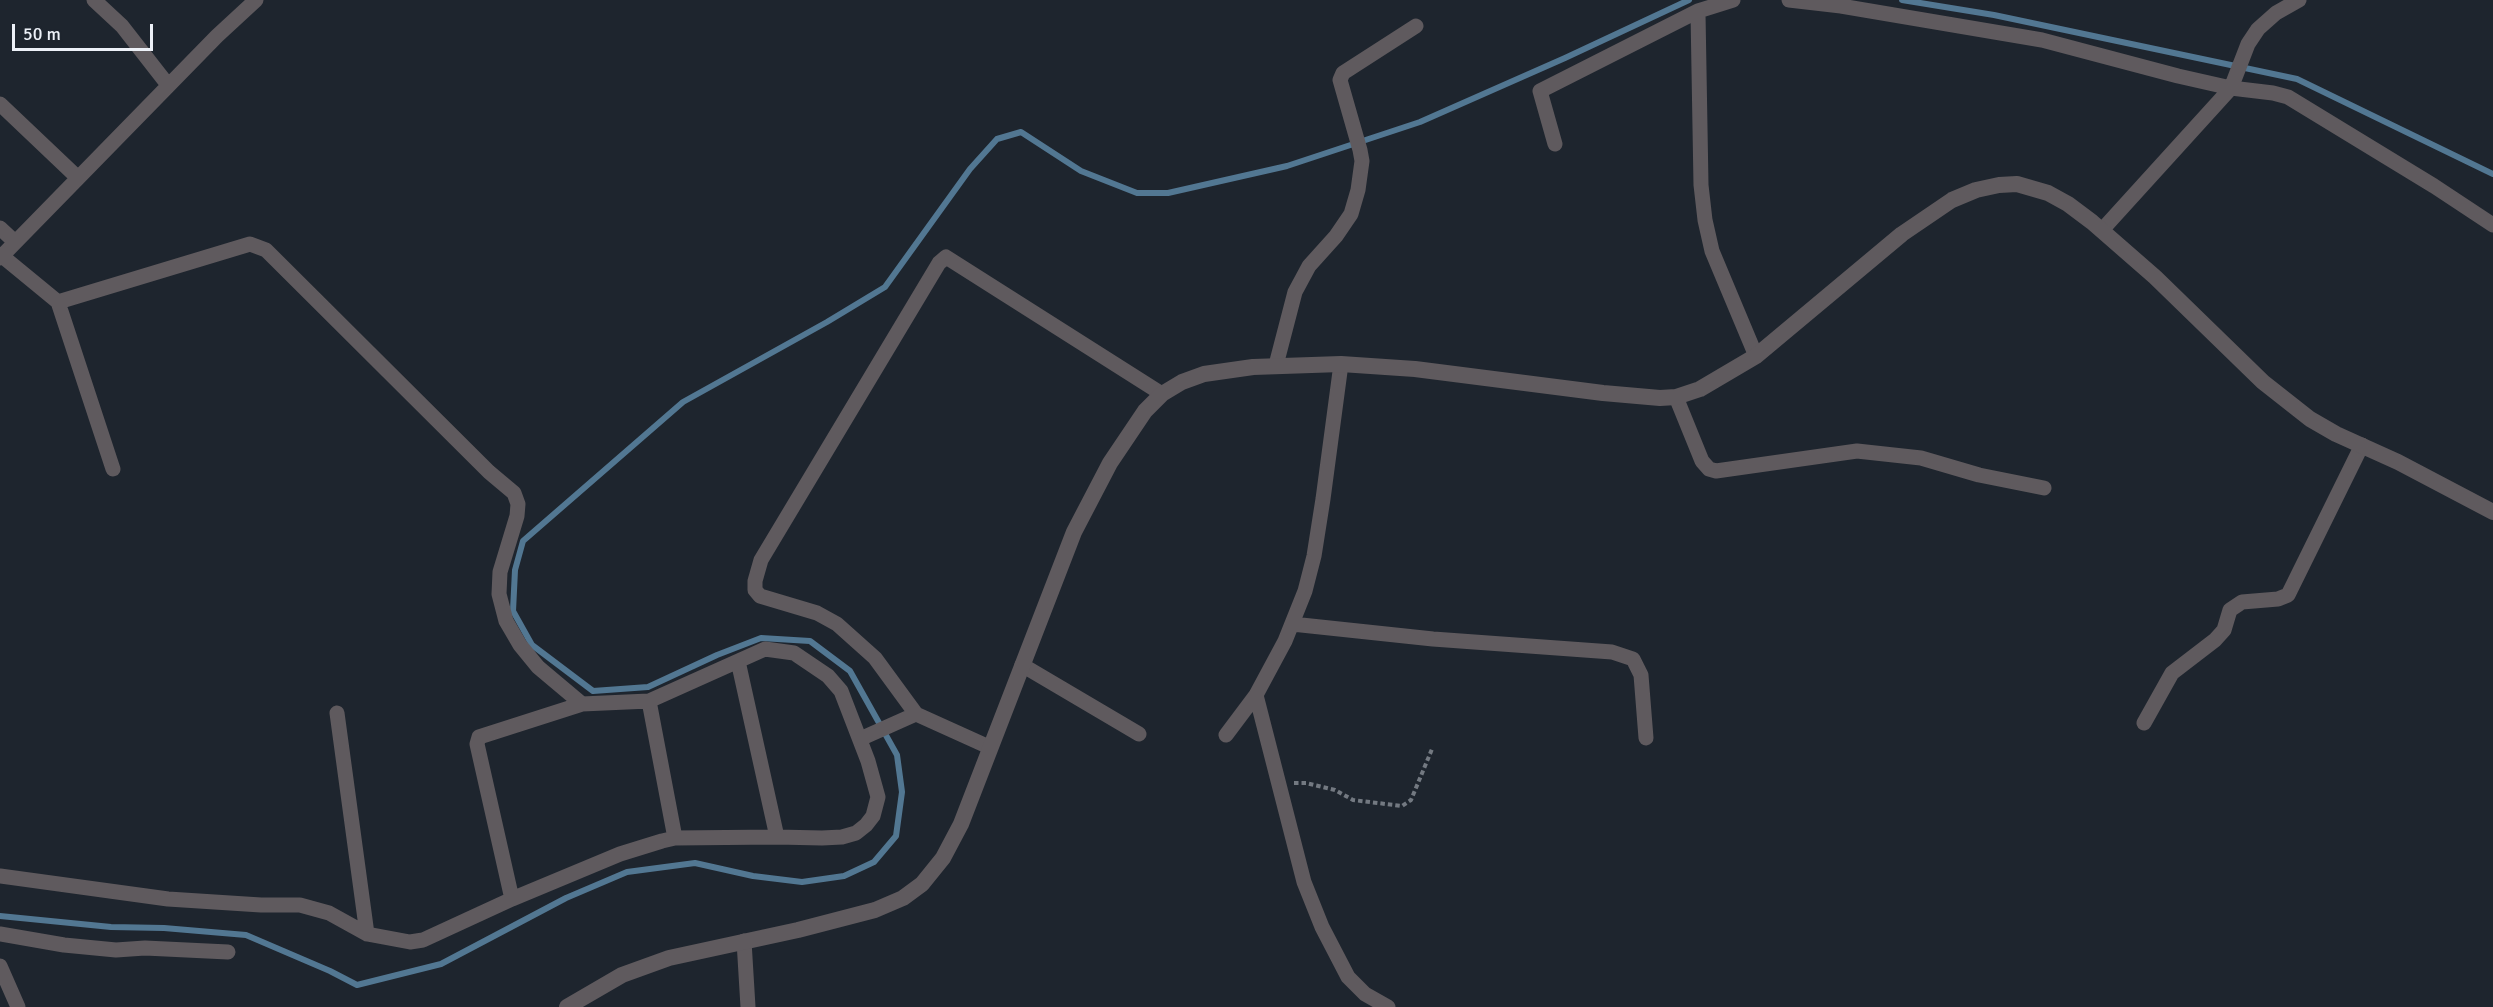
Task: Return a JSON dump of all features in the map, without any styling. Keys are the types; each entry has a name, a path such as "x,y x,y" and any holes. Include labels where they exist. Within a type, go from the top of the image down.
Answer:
{"street":[{"path":"94,0 122,26 168,85"},
{"path":"113,469 58,302 1,257 168,85 256,0"},
{"path":"1555,144 1540,91 1698,13 1732,0"},
{"path":"1789,0 1842,6 2042,40 2273,93 2298,101 2493,225"},
{"path":"2102,230 2233,83 2248,44 2258,28 2276,12 2299,0"},
{"path":"1698,13 1701,185 1705,220 1712,251 1756,356"},
{"path":"1276,365 1295,292 1309,266 1336,236 1351,214 1358,190 1362,160 1340,80 1343,73 1416,26"},
{"path":"0,104 78,178"},
{"path":"567,1007 622,975 645,966 669,958 828,923 876,910 903,898 922,884 943,858 961,824 1074,532 1091,499 1128,435 1145,411 1162,394 1182,382 1204,374 1276,365 1341,364 1415,369 1603,393 1676,397 1700,389 1756,356 1902,234 1952,200 1976,190 2017,184 2048,193 2068,204 2102,230 2285,401 2336,434 2493,512"},
{"path":"0,228 15,242"},
{"path":"58,302 250,244 266,250 489,472 514,493 518,504 517,516 500,572 499,594 506,621 520,645 538,667 582,704"},
{"path":"989,747 912,716 875,658 837,624 817,613 760,596 755,590 755,581 761,560 939,263 946,257 1162,394"},
{"path":"1226,735 1256,695 1292,624 1305,591 1314,556 1341,364"},
{"path":"1676,397 1702,461 1709,469 1716,471 1857,451 1921,458 1979,475 2044,488"},
{"path":"2144,723 2172,673 2215,640 2224,630 2230,610 2242,602 2277,599 2288,595 2362,445"},
{"path":"1292,624 1432,639 1612,652 1633,659 1641,675 1646,738"},
{"path":"0,876 168,899 300,905 329,913 367,934 403,941 423,940 512,899 620,854 675,838 842,837 856,833 873,816 878,797 868,761 841,691 828,676 794,653 765,649 650,700 582,704 481,736 477,740 512,899"},
{"path":"738,661 777,837"},
{"path":"1022,665 1139,734"},
{"path":"1256,695 1304,882 1322,927 1348,977 1365,994 1388,1007"},
{"path":"650,700 675,838"},
{"path":"337,713 367,934"},
{"path":"860,739 912,716"},
{"path":"0,934 64,945 116,950 145,948 228,952"},
{"path":"744,941 748,1007"},
{"path":"0,966 18,1007"}],"path":[{"path":"1278,783 1306,783 1335,790 1353,800 1402,806 1411,800 1432,749"}],"waterway":[{"path":"0,916 111,927 164,928 246,935 357,985 441,964 566,898 627,872 695,863 753,876 802,882 844,876 874,862 896,836 902,792 897,755 850,671 810,641 761,638 717,655 648,687 593,691 532,645 513,611 515,570 523,541 683,402 885,287 970,169 997,139 1021,132 1081,171 1137,193 1168,193 1287,166 1420,122 1689,0"},
{"path":"1902,0 1994,15 2297,79 2493,174"}]}
